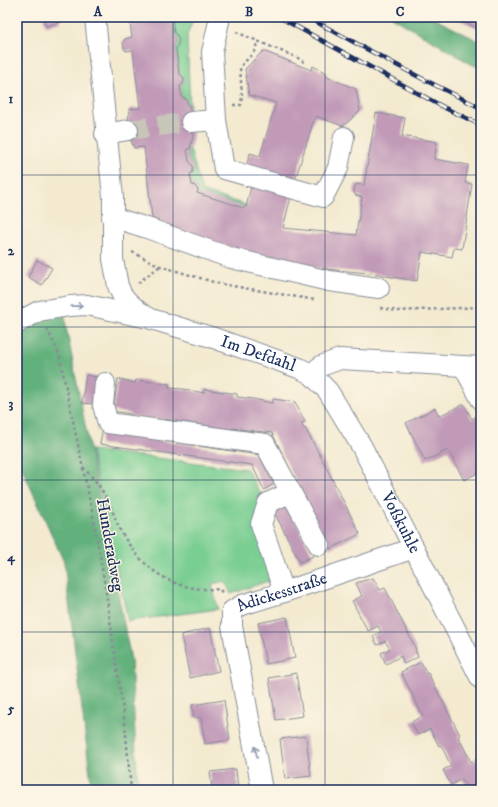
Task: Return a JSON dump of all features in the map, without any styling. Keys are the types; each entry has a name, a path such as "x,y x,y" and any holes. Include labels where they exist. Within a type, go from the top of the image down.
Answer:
{"street":[{"name":"Im Defdahl","path":"95,17 113,198 113,259 118,286 122,295 128,302 151,319 241,347 299,368 310,374 321,366 340,359 472,367"},
{"path":"219,21 212,52 215,112 224,169 323,197 338,168 344,137"},
{"path":"191,122 215,112"},
{"path":"106,134 128,130"},
{"path":"112,216 231,258 329,281 379,288"},
{"path":"17,323 39,311 87,305 151,319"},
{"path":"472,367 481,399"},
{"name":"Voßkuhle","path":"310,374 328,391 362,447 481,678"},
{"path":"105,383 103,406 108,423 265,444 318,545"},
{"path":"284,592 261,524 268,503 291,492"},
{"name":"Adickesstraße","path":"262,790 232,626 232,610 242,605 414,548"}],"path":[{"path":"219,21 258,41 298,58 307,64"},
{"path":"215,112 241,104 242,96 240,67 254,52 258,41"},
{"path":"112,245 125,248 160,266 139,283 118,286"},
{"name":"Hunderadweg","path":"39,311 59,354 94,521 125,724 131,789"},
{"path":"83,466 98,483 125,539 142,561 162,577 184,586 204,590 220,589 232,610"}],"green space":[{"path":"172,17 194,17 187,35 190,109 185,98 182,98 180,86 183,84 184,78 179,73 176,49 179,41 177,35 174,33"},
{"path":"392,17 431,17 481,42 481,68 471,64"},
{"path":"187,149 190,149 202,191 246,205 246,207 197,193 198,190 194,185 192,185 190,174 193,172 193,166 189,161"},
{"path":"65,313 66,327 131,660 138,790 92,790 64,562 17,457 17,331 34,321"},
{"path":"91,450 247,469 263,499 271,580 231,594 225,581 212,584 218,609 128,621"}],"building":[{"path":"43,17 59,17 61,22 46,26"},
{"path":"129,17 172,17 174,33 177,35 179,41 176,49 179,73 184,78 183,84 180,86 182,98 185,98 190,109 193,136 190,149 187,149 189,161 193,166 193,172 190,174 192,185 194,185 198,190 197,193 244,208 246,207 252,183 292,193 283,228 356,235 362,197 355,195 354,190 356,184 364,185 376,113 405,118 402,136 437,142 434,159 468,165 465,183 472,184 462,249 454,248 452,257 422,252 417,281 380,274 315,268 254,255 183,233 152,218 144,147 134,148 129,136 127,124 130,109 140,108 133,50 126,51 123,42 125,39 132,37"},
{"path":"454,17 481,17 481,26 479,29"},
{"path":"17,50 22,84 17,85"},
{"path":"263,51 311,70 313,66 326,73 327,77 356,89 360,111 343,126 315,116 295,180 246,167 250,153 260,156 276,103 249,95 245,69"},
{"path":"37,260 52,268 42,285 28,277"},
{"path":"86,375 97,377 94,404 82,403"},
{"path":"118,379 135,383 136,380 169,384 169,388 204,393 204,389 237,394 237,397 272,403 273,399 295,402 305,422 301,423 321,457 360,534 330,549 272,433 232,428 232,430 164,419 131,416 131,414 113,411"},
{"path":"464,404 472,419 481,414 481,471 464,480 448,450 425,461 406,423 435,408 439,416"},
{"path":"102,432 259,455 274,484 264,490 252,465 100,444"},
{"path":"287,505 313,556 300,562 274,512"},
{"path":"373,578 380,590 385,588 416,649 418,657 404,664 401,656 386,664 381,653 390,649 385,641 377,645 373,636 381,632 378,626 368,631 352,601 362,596 356,583"},
{"path":"287,617 295,658 266,664 258,623"},
{"path":"210,628 219,671 190,678 181,635"},
{"path":"421,662 460,735 458,736 471,762 478,758 481,763 481,790 468,790 462,779 451,785 443,770 451,766 441,745 439,746 430,729 418,735 411,722 423,716 401,672"},
{"path":"296,673 303,716 276,720 269,678"},
{"path":"224,700 230,740 205,744 201,717 194,718 192,705"},
{"path":"306,736 311,776 285,779 280,739"},
{"path":"236,769 238,790 212,790 210,772"}],"tunnel":[{"path":"128,130 191,122"}],"railway":[{"path":"279,17 445,108 481,125"},
{"path":"307,17 419,77 481,108"}]}
